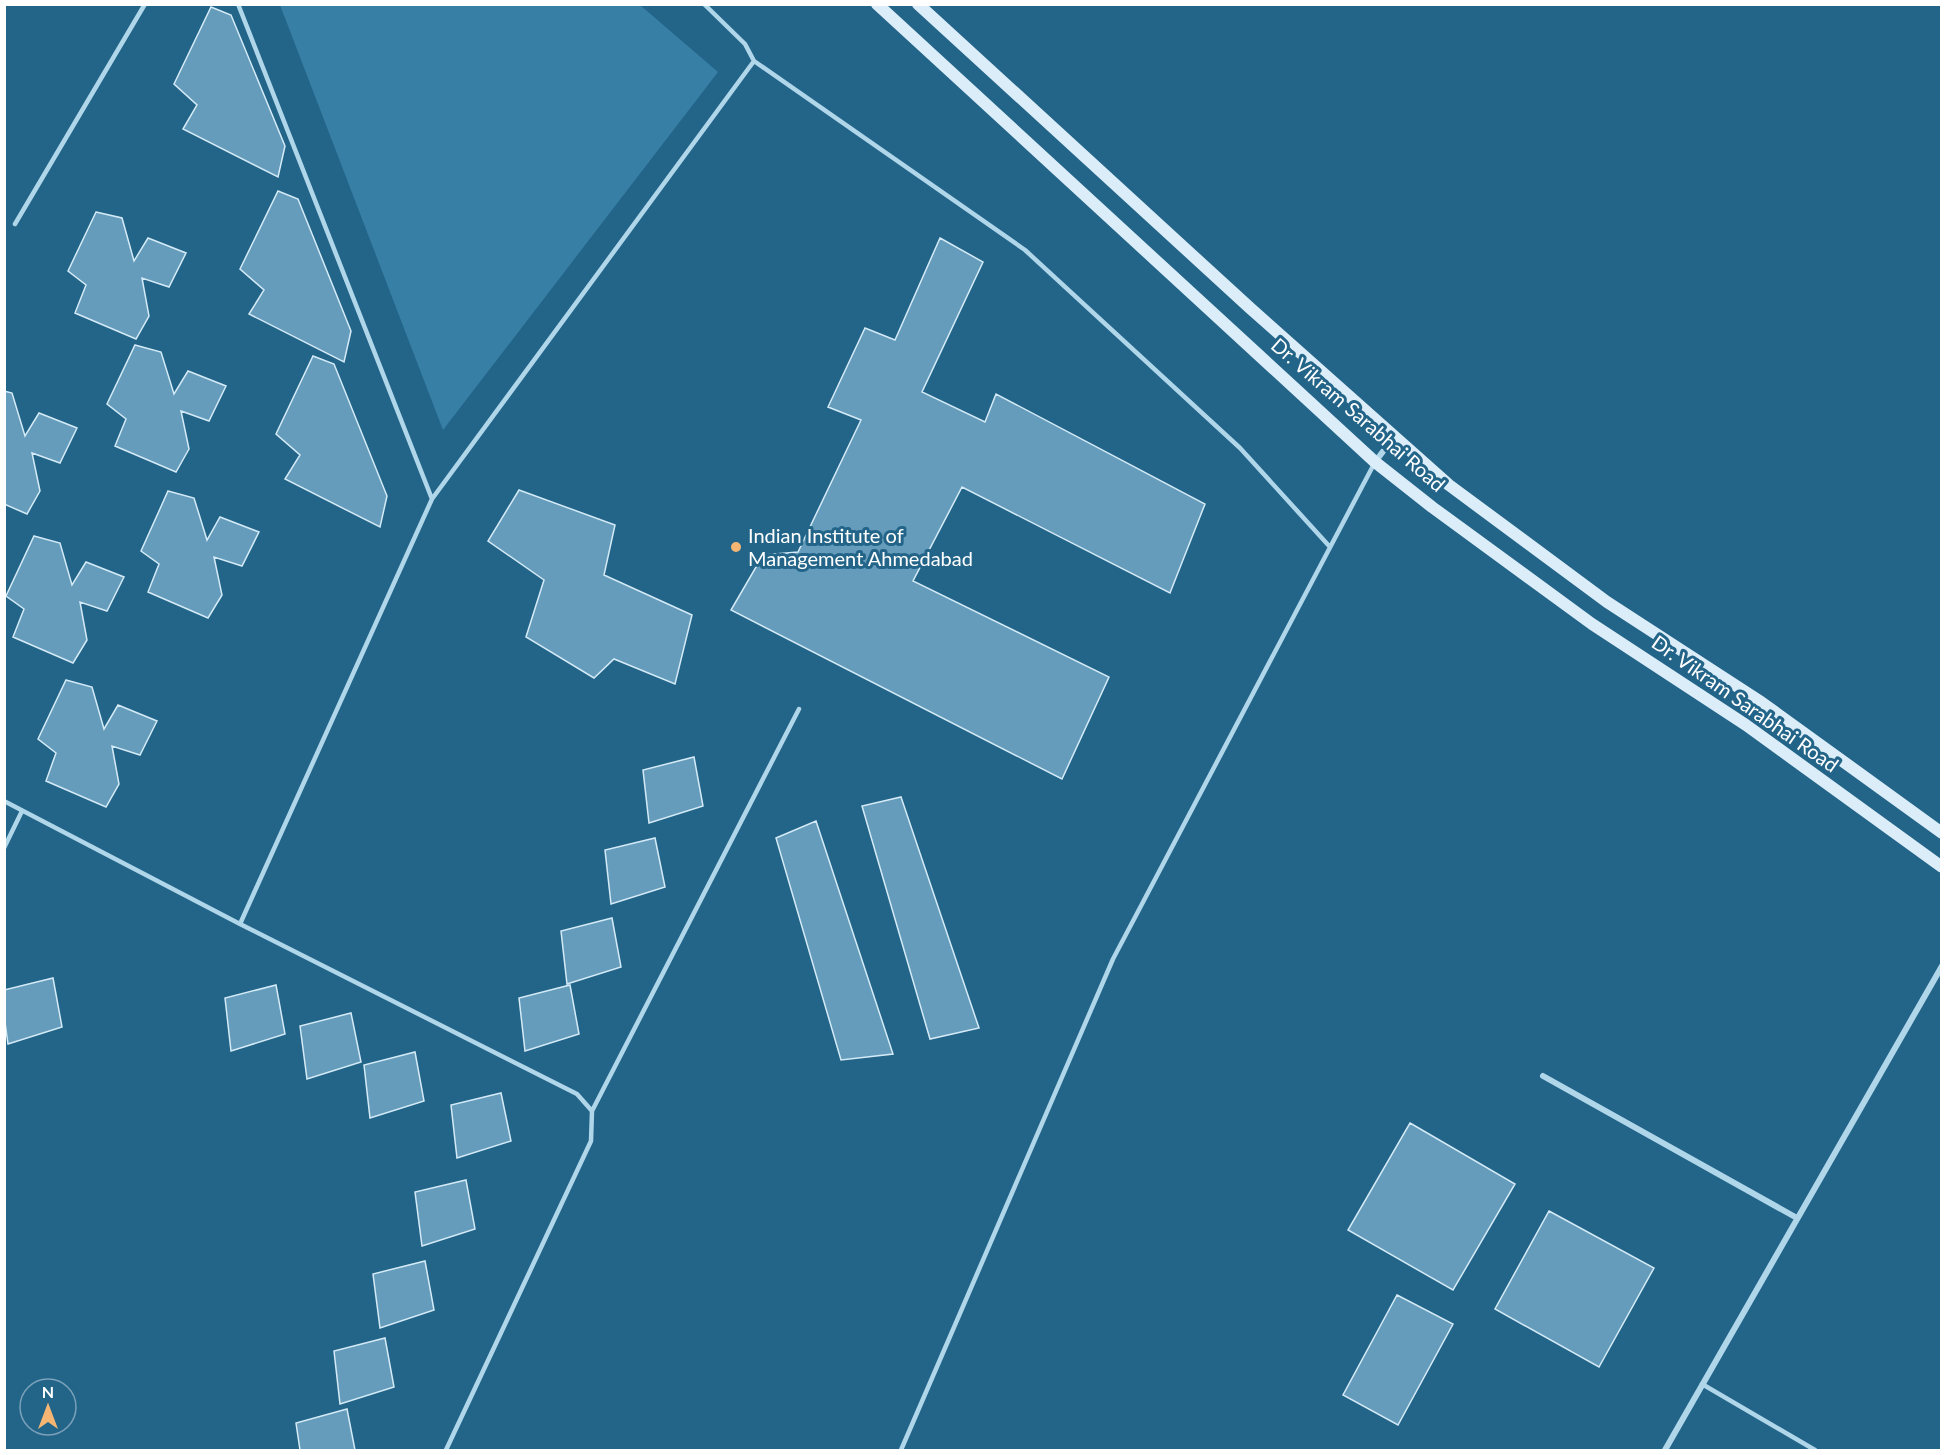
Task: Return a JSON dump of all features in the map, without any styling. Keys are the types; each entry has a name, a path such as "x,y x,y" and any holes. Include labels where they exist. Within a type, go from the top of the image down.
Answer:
{"main road":[{"name":"Dr. Vikram Sarabhai Road","path":"877,4 1375,462 1432,507 1592,624 1746,725 1941,867"},
{"name":"Dr. Vikram Sarabhai Road","path":"918,4 1250,308 1449,485 1607,602 1761,702 1941,833"}],"street":[{"path":"1375,462 1394,437"},
{"path":"1665,1450 1941,966"},
{"path":"1543,1076 1797,1218"}],"lane":[{"path":"15,224 145,4"},
{"path":"238,4 432,500"},
{"path":"704,4 745,44 754,61 1025,250 1240,448 1330,547"},
{"path":"240,924 432,500 754,61"},
{"path":"901,1450 1113,958 1375,462"},
{"path":"446,1450 591,1141 592,1111 799,709"},
{"path":"4,801 240,924 577,1094 592,1111"},
{"path":"4,848 22,811"},
{"path":"1702,1384 1815,1450"}],"shaded area":[{"path":"280,5 640,5 718,72 443,430"}],"building":[{"path":"211,7 231,15 285,146 278,177 183,129 197,105 174,84"},
{"path":"278,191 298,199 351,331 344,362 249,314 264,290 240,269"},
{"path":"96,212 122,218 134,261 148,238 186,253 169,287 142,278 149,316 136,339 75,313 86,285 68,271"},
{"path":"940,238 983,262 922,392 985,422 996,394 1205,504 1170,593 962,487 913,581 1109,677 1062,779 731,610 763,555 798,552 861,420 828,407 865,328 895,340"},
{"path":"135,345 161,352 174,394 188,371 226,386 209,421 181,411 189,449 176,472 115,446 126,419 107,404"},
{"path":"313,356 334,364 387,496 380,527 285,479 300,455 276,434"},
{"path":"4,391 12,393 25,436 39,413 77,428 60,463 32,453 40,491 27,514 4,504"},
{"path":"519,490 615,525 604,575 692,615 675,684 614,659 594,678 526,637 544,580 488,541"},
{"path":"168,491 194,498 207,540 220,517 259,532 242,566 214,557 222,595 208,618 148,592 159,564 141,551"},
{"path":"34,536 60,543 72,585 86,562 124,577 107,611 80,602 87,640 73,663 13,637 24,609 6,596"},
{"path":"66,680 92,687 104,729 118,705 157,721 140,755 112,746 119,784 106,807 46,781 56,753 38,739"},
{"path":"694,757 703,806 649,823 643,770"},
{"path":"901,797 979,1028 930,1039 862,806"},
{"path":"816,821 893,1054 841,1060 776,838"},
{"path":"655,838 665,887 611,904 605,850"},
{"path":"612,918 621,967 567,984 561,931"},
{"path":"53,978 62,1027 8,1044 4,1015 4,990"},
{"path":"276,985 285,1034 231,1051 225,998"},
{"path":"570,985 579,1034 525,1051 519,998"},
{"path":"351,1013 361,1062 307,1079 300,1026"},
{"path":"415,1052 424,1101 370,1118 364,1065"},
{"path":"501,1093 511,1141 457,1158 451,1105"},
{"path":"1410,1123 1515,1184 1453,1290 1348,1230"},
{"path":"466,1180 475,1229 422,1246 415,1192"},
{"path":"1549,1211 1654,1268 1599,1367 1495,1309"},
{"path":"425,1261 434,1310 380,1328 373,1274"},
{"path":"1397,1295 1453,1324 1398,1425 1343,1395"},
{"path":"385,1338 394,1387 340,1404 334,1351"},
{"path":"347,1409 355,1450 300,1450 296,1423"}],"place":[{"name":"Indian Institute of Management Ahmedabad","path":"736,547"}]}
